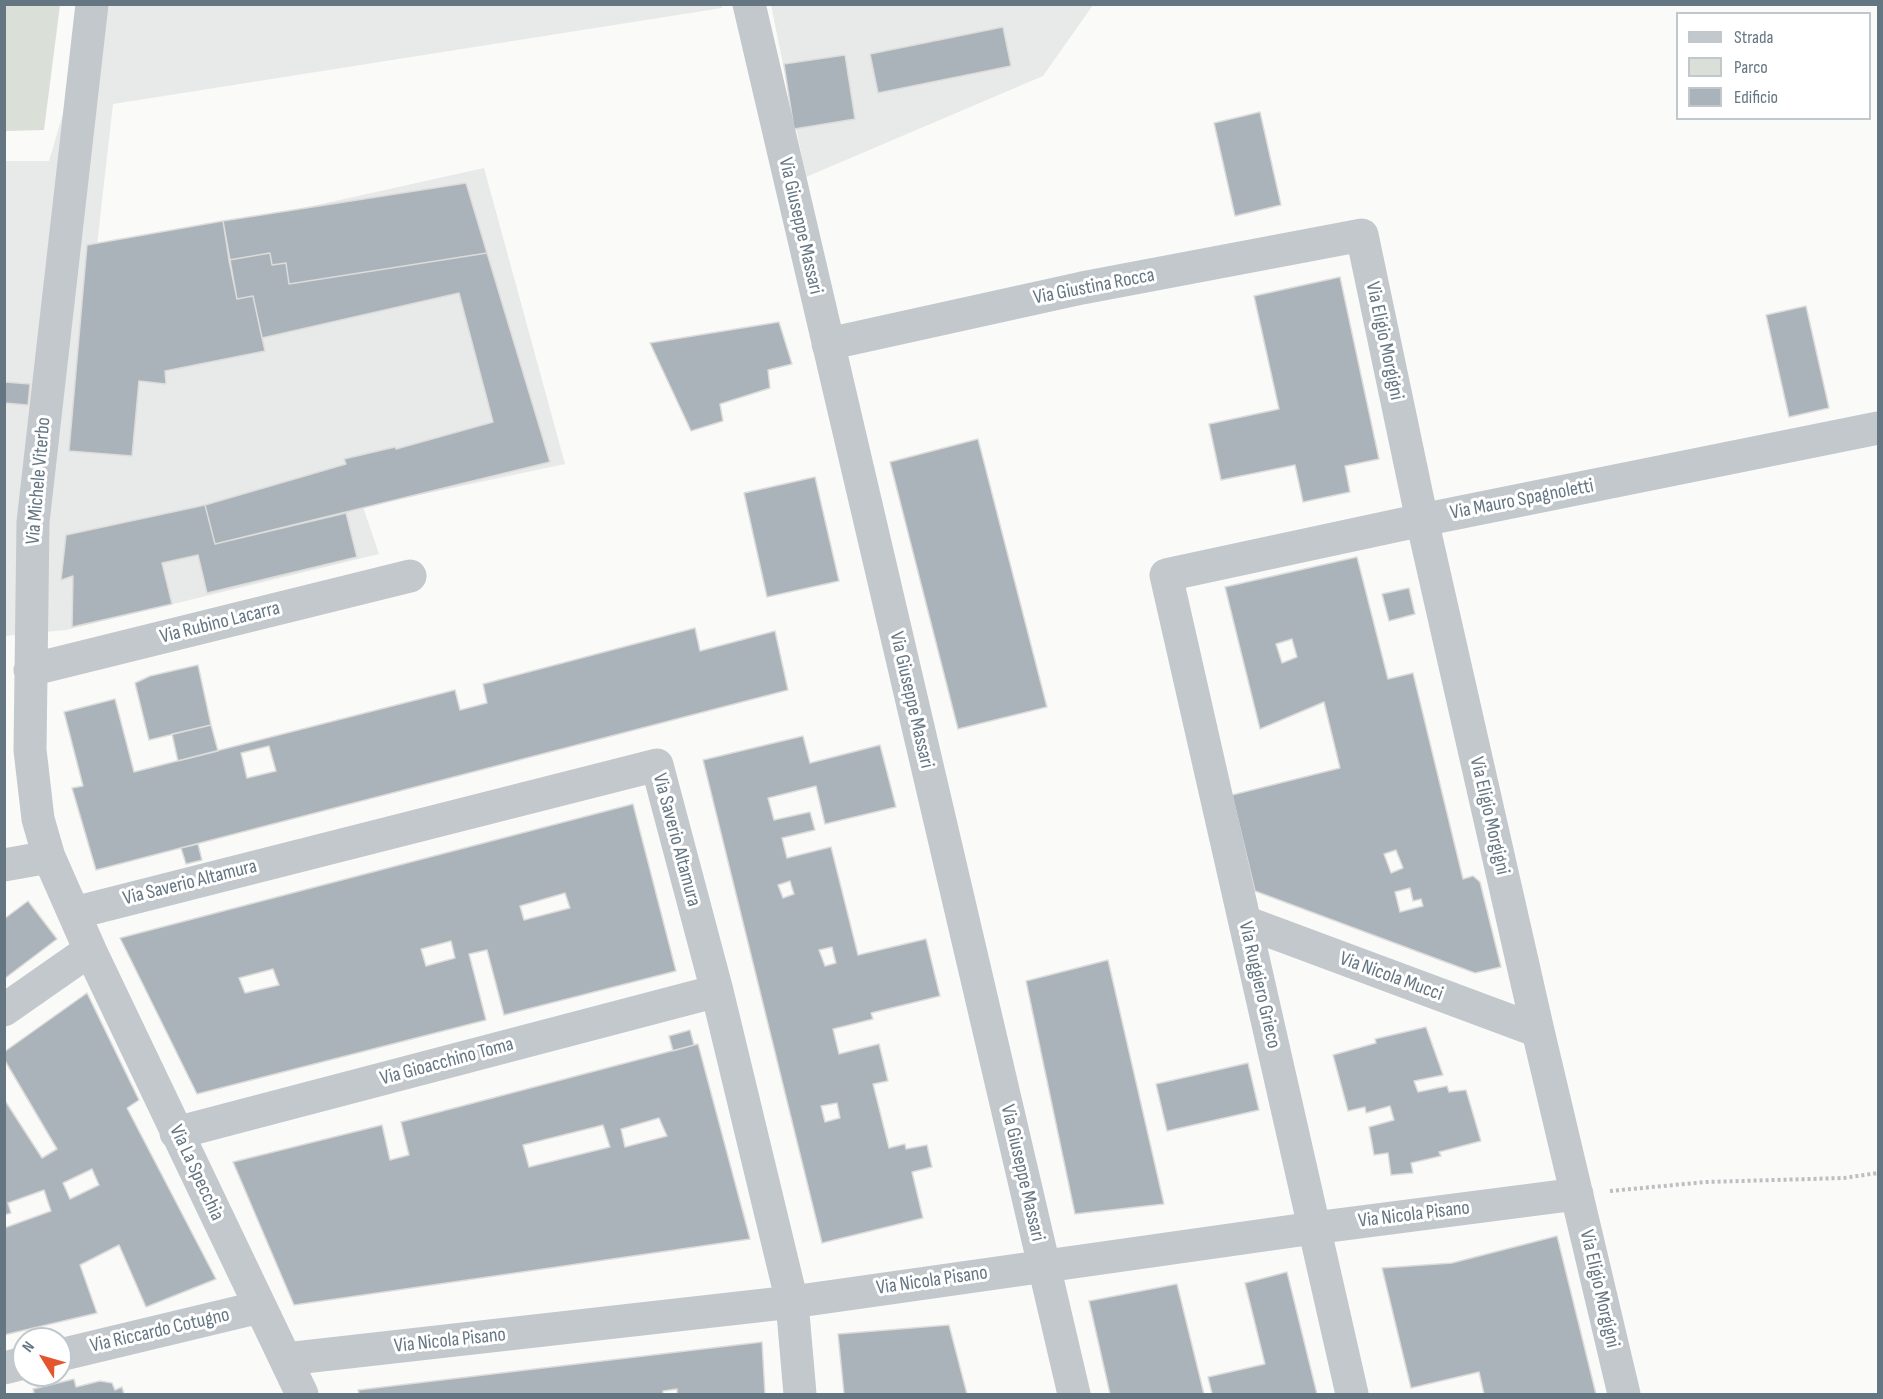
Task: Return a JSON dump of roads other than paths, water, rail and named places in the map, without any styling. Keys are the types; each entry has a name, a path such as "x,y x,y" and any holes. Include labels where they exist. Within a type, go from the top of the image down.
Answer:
{"street":[{"name":"Via Michele Viterbo","path":"90,950 49,857 38,819 30,750 30,670 19,524 92,4"},
{"name":"Via Giuseppe Massari","path":"749,4 1074,1395"},
{"name":"Via Giustina Rocca","path":"828,344 1082,288 1362,235"},
{"name":"Via Eligio Morgigni","path":"1362,235 1422,520 1538,1031 1624,1395"},
{"name":"Via Mauro Spagnoletti","path":"1166,575 1422,520 1878,428"},
{"name":"Via Ruggiero Grieco","path":"1166,575 1352,1395"},
{"name":"Via Rubino Lacarra","path":"30,670 411,576"},
{"name":"Via Saverio Altamura","path":"74,913 657,765 717,991 792,1302 800,1395"},
{"path":"4,865 49,857"},
{"name":"Via Nicola Mucci","path":"1245,922 1538,1031"},
{"path":"4,1010 90,950"},
{"name":"Via La Specchia","path":"90,950 302,1395"},
{"name":"Via Gioacchino Toma","path":"177,1133 717,991"},
{"name":"Via Nicola Pisano","path":"286,1359 792,1302 1044,1265 1577,1194"},
{"name":"Via Riccardo Cotugno","path":"72,1352 260,1307"}]}
